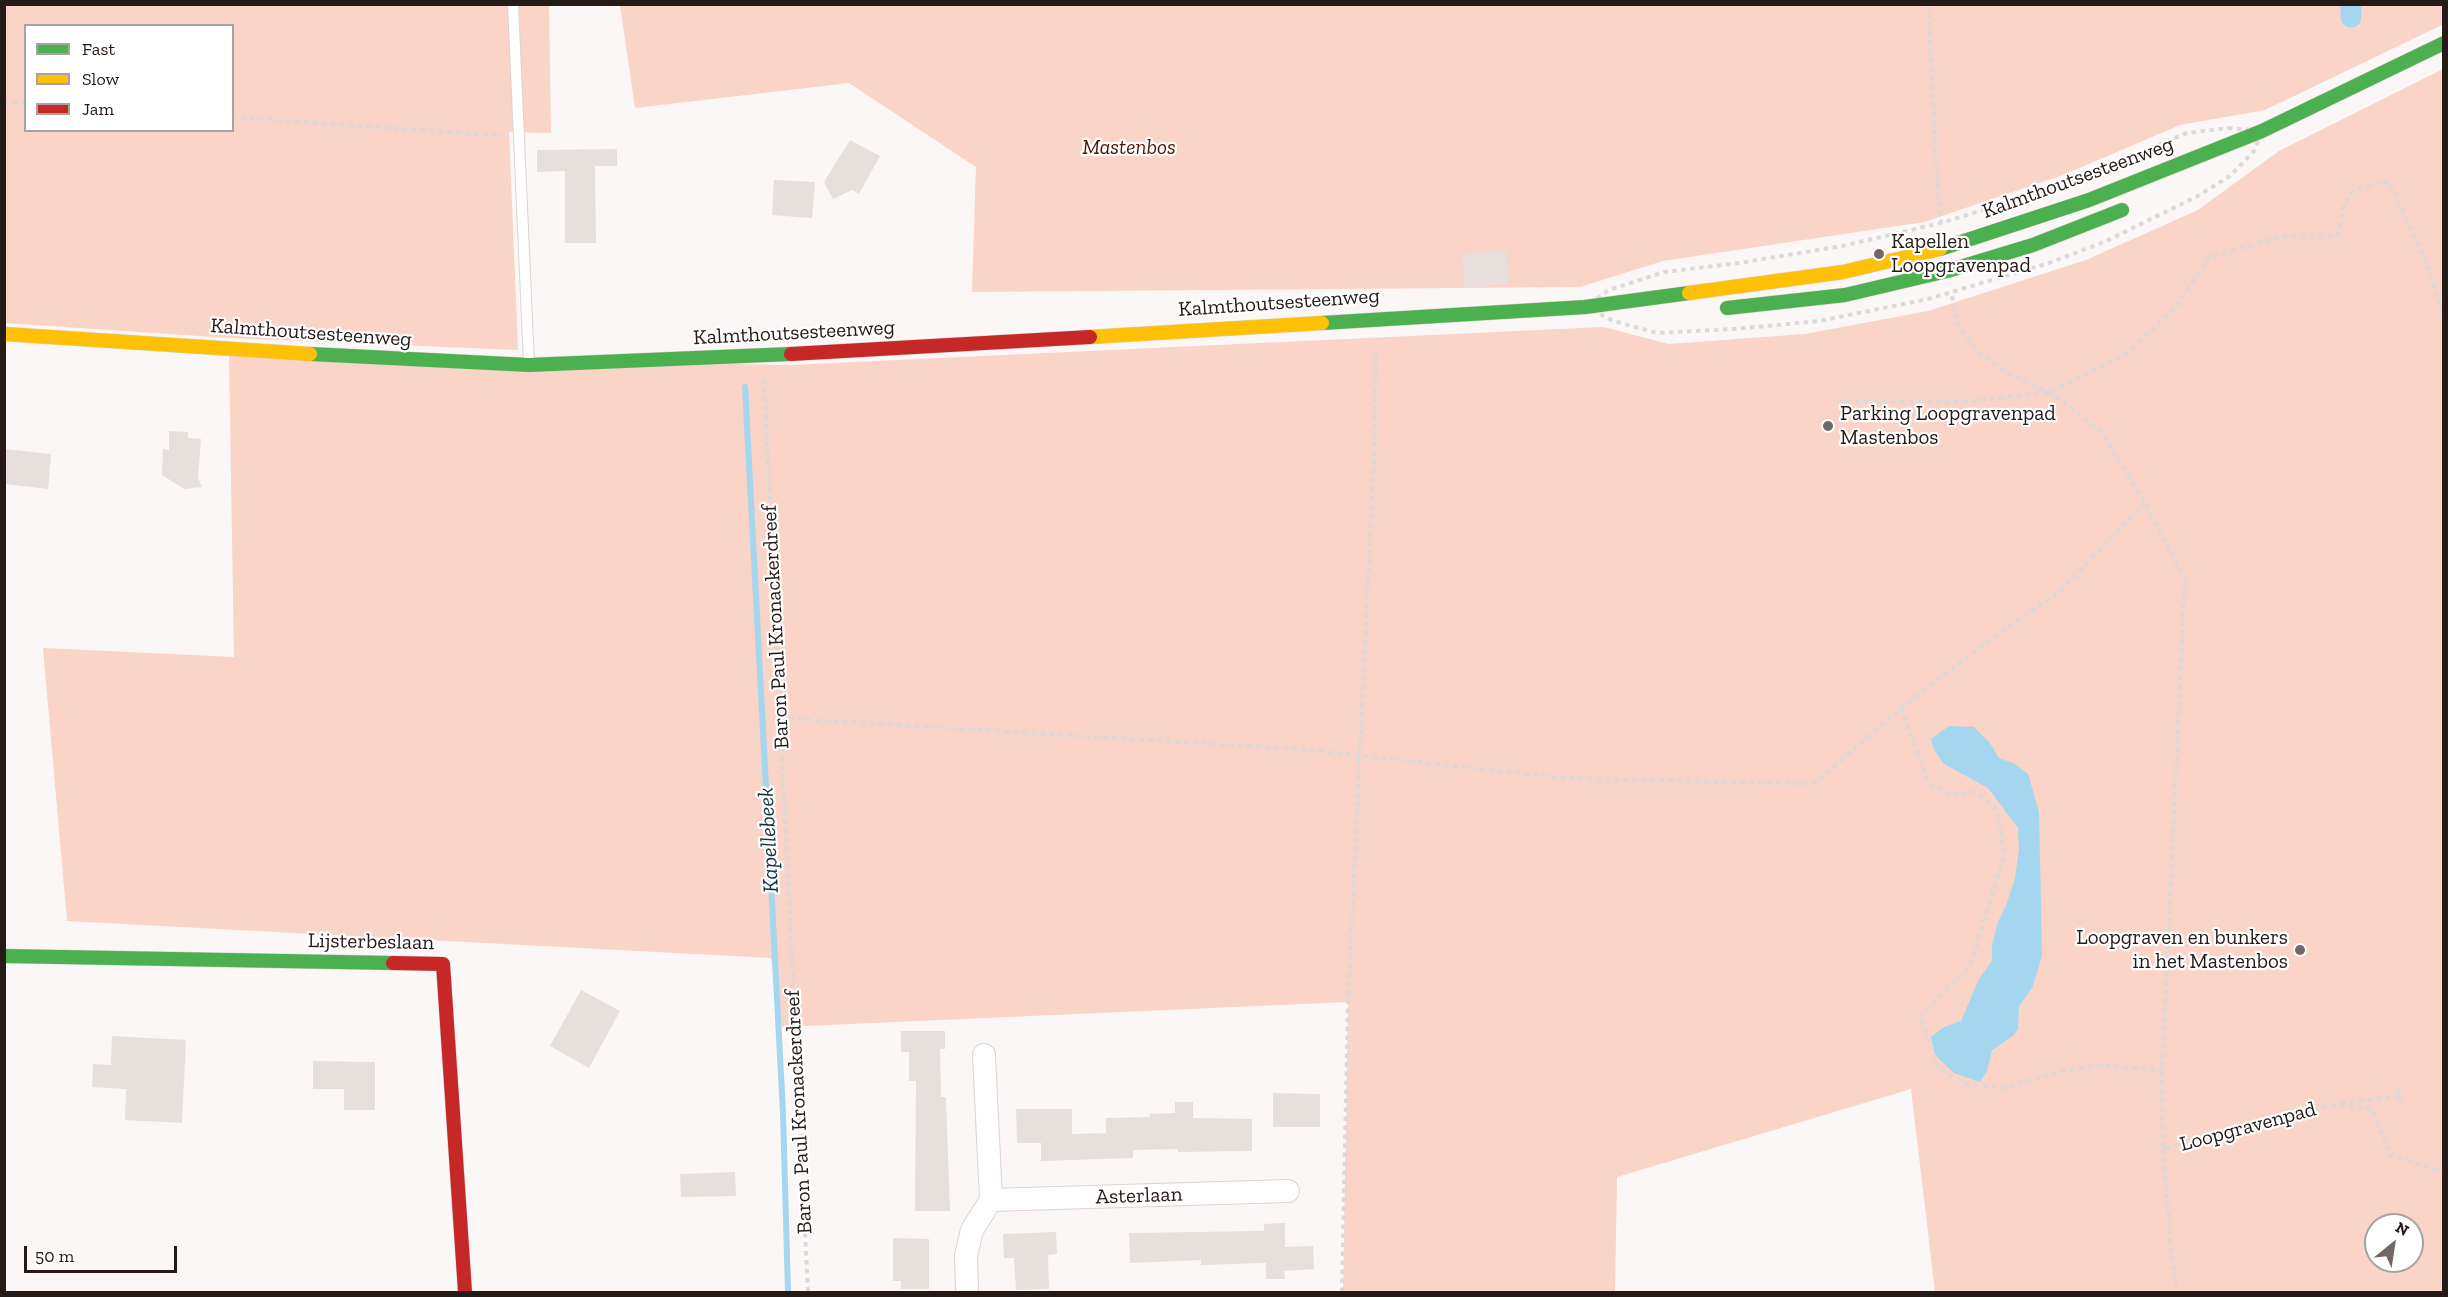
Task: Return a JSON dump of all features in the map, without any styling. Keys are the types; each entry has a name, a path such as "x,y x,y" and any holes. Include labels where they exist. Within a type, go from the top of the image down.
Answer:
{"main road":[{"name":"Kalmthoutsesteenweg","path":"4,334 401,360 529,365 763,356 1585,307 1843,272 1944,248 2089,200 2262,131 2444,43"},
{"name":"Kalmthoutsesteenweg","path":"2181,179 2262,131"},
{"path":"1708,309 1763,306 1845,295 1947,271 2033,245 2130,206"},
{"name":"Kalmthoutsesteenweg","path":"1585,307 1664,311"},
{"name":"Lijsterbeslaan","path":"4,956 443,964 465,1293"}],"street":[{"path":"967,1293 966,1256 972,1230 991,1200 984,1055"},
{"name":"Asterlaan","path":"991,1200 1288,1191"}],"lane":[{"path":"513,4 529,365"}],"path":[{"path":"1928,4 1937,180 1944,248"},
{"path":"4,101 24,102"},
{"path":"234,117 520,138"},
{"path":"1585,307 1609,290 1664,272 1739,263 1842,246 1941,224 2056,187 2187,133 2228,128 2262,131"},
{"path":"1837,401 1961,402 2050,392 2126,354 2177,306 2209,257 2287,236 2338,235 2344,204 2355,189 2389,181 2424,254 2444,316"},
{"name":"Loopgravenpad","path":"1947,271 1958,325 1977,351 2007,373 2050,392 2101,430 2145,503 2185,579 2162,1070 2163,1149 2214,1133 2337,1104 2373,1110 2390,1155 2444,1172"},
{"path":"1342,1293 1348,1002 1375,435 1376,318"},
{"name":"Baron Paul Kronackerdreef","path":"763,356 808,1293"},
{"path":"780,718 1276,747 1360,754 1566,778 1815,784 1901,708 1996,635 2058,593 2145,503"},
{"path":"1901,708 1929,784 1952,795 1976,792 1998,810 2004,856 1970,966 1920,1016 1940,1070 1965,1083 2002,1088 2062,1071 2100,1065 2162,1070"},
{"path":"2398,1089 2401,1102"},
{"path":"2337,1104 2400,1096"},
{"path":"2163,1149 2171,1250 2177,1293"}],"green space":[{"name":"Mastenbos","path":"2443,4 2444,24 2265,110 2180,125 2063,175 1924,222 1663,261 1580,287 972,292 976,167 849,83 635,108 620,5"},
{"path":"4,5 549,5 551,133 509,132 518,350 229,338 5,323"},
{"path":"2443,69 2443,1292 1935,1292 1911,1089 1617,1177 1615,1292 1343,1292 1348,1002 782,1027 771,958 67,921 43,648 234,657 229,356 790,365 1603,327 1669,344 1805,334 1928,311 2086,260 2198,210 2279,151"}],"water":[{"path":"1949,726 1974,727 1990,743 1999,758 2013,763 2028,774 2039,812 2042,956 2032,988 2019,1006 2018,1029 2013,1036 1992,1050 1987,1071 1980,1082 1954,1073 1935,1055 1931,1037 1944,1027 1961,1021 1979,979 1992,961 1992,945 1998,922 2015,878 2019,849 2018,828 1988,788 1944,764 1934,750 1931,739"}],"building":[{"path":"850,140 880,156 859,194 852,190 833,199 824,182"},
{"path":"617,149 617,166 595,166 596,243 565,243 565,171 537,172 537,150"},
{"path":"774,180 815,182 812,218 772,215"},
{"path":"1506,250 1509,284 1465,288 1462,254"},
{"path":"169,431 188,432 188,438 201,439 198,478 202,487 184,489 162,475 163,449 169,450"},
{"path":"4,449 51,454 48,489 4,484"},
{"path":"581,990 620,1011 589,1068 550,1046"},
{"path":"901,1031 945,1031 945,1049 940,1049 941,1097 946,1097 950,1211 915,1211 916,1081 909,1081 909,1052 901,1052"},
{"path":"112,1036 186,1040 182,1123 125,1120 126,1089 92,1087 93,1064 111,1065"},
{"path":"313,1061 375,1062 375,1110 344,1110 344,1089 313,1089"},
{"path":"1273,1093 1320,1094 1320,1127 1273,1127"},
{"path":"1175,1102 1193,1102 1193,1118 1252,1119 1252,1151 1133,1150 1133,1158 1041,1161 1041,1143 1017,1143 1016,1109 1072,1109 1072,1134 1106,1133 1106,1118 1150,1117 1150,1114 1175,1113"},
{"path":"735,1172 736,1196 681,1197 680,1174"},
{"path":"1285,1223 1285,1247 1313,1246 1314,1269 1284,1271 1285,1279 1266,1279 1266,1263 1201,1265 1201,1260 1130,1263 1129,1233 1264,1231 1264,1224"},
{"path":"1056,1232 1057,1254 1048,1255 1049,1289 1016,1290 1014,1258 1004,1258 1003,1234"},
{"path":"893,1238 929,1239 929,1289 901,1289 901,1281 893,1281"}],"waterway":[{"path":"2351,4 2351,17"},
{"name":"Kapellebeek","path":"745,387 783,1113 788,1292"}],"traffic: fast":[{"path":"1940,249 2089,200 2262,131 2444,43"},
{"path":"1727,308 1845,295 1947,271 2033,245 2122,210"},
{"path":"1322,323 1585,307 1689,293"},
{"path":"310,354 529,365 791,354"},
{"path":"4,956 393,963"}],"traffic: slow":[{"path":"1689,293 1843,272 1940,249"},
{"path":"1090,337 1322,323"},
{"path":"4,334 310,354"}],"traffic: jam":[{"path":"791,354 1090,337"},
{"path":"393,963 443,964 465,1292"}],"place":[{"name":"Kapellen Loopgravenpad","path":"1879,254"},
{"name":"Parking Loopgravenpad Mastenbos","path":"1828,426"},
{"name":"Loopgraven en bunkers in het Mastenbos","path":"2300,950"}]}
